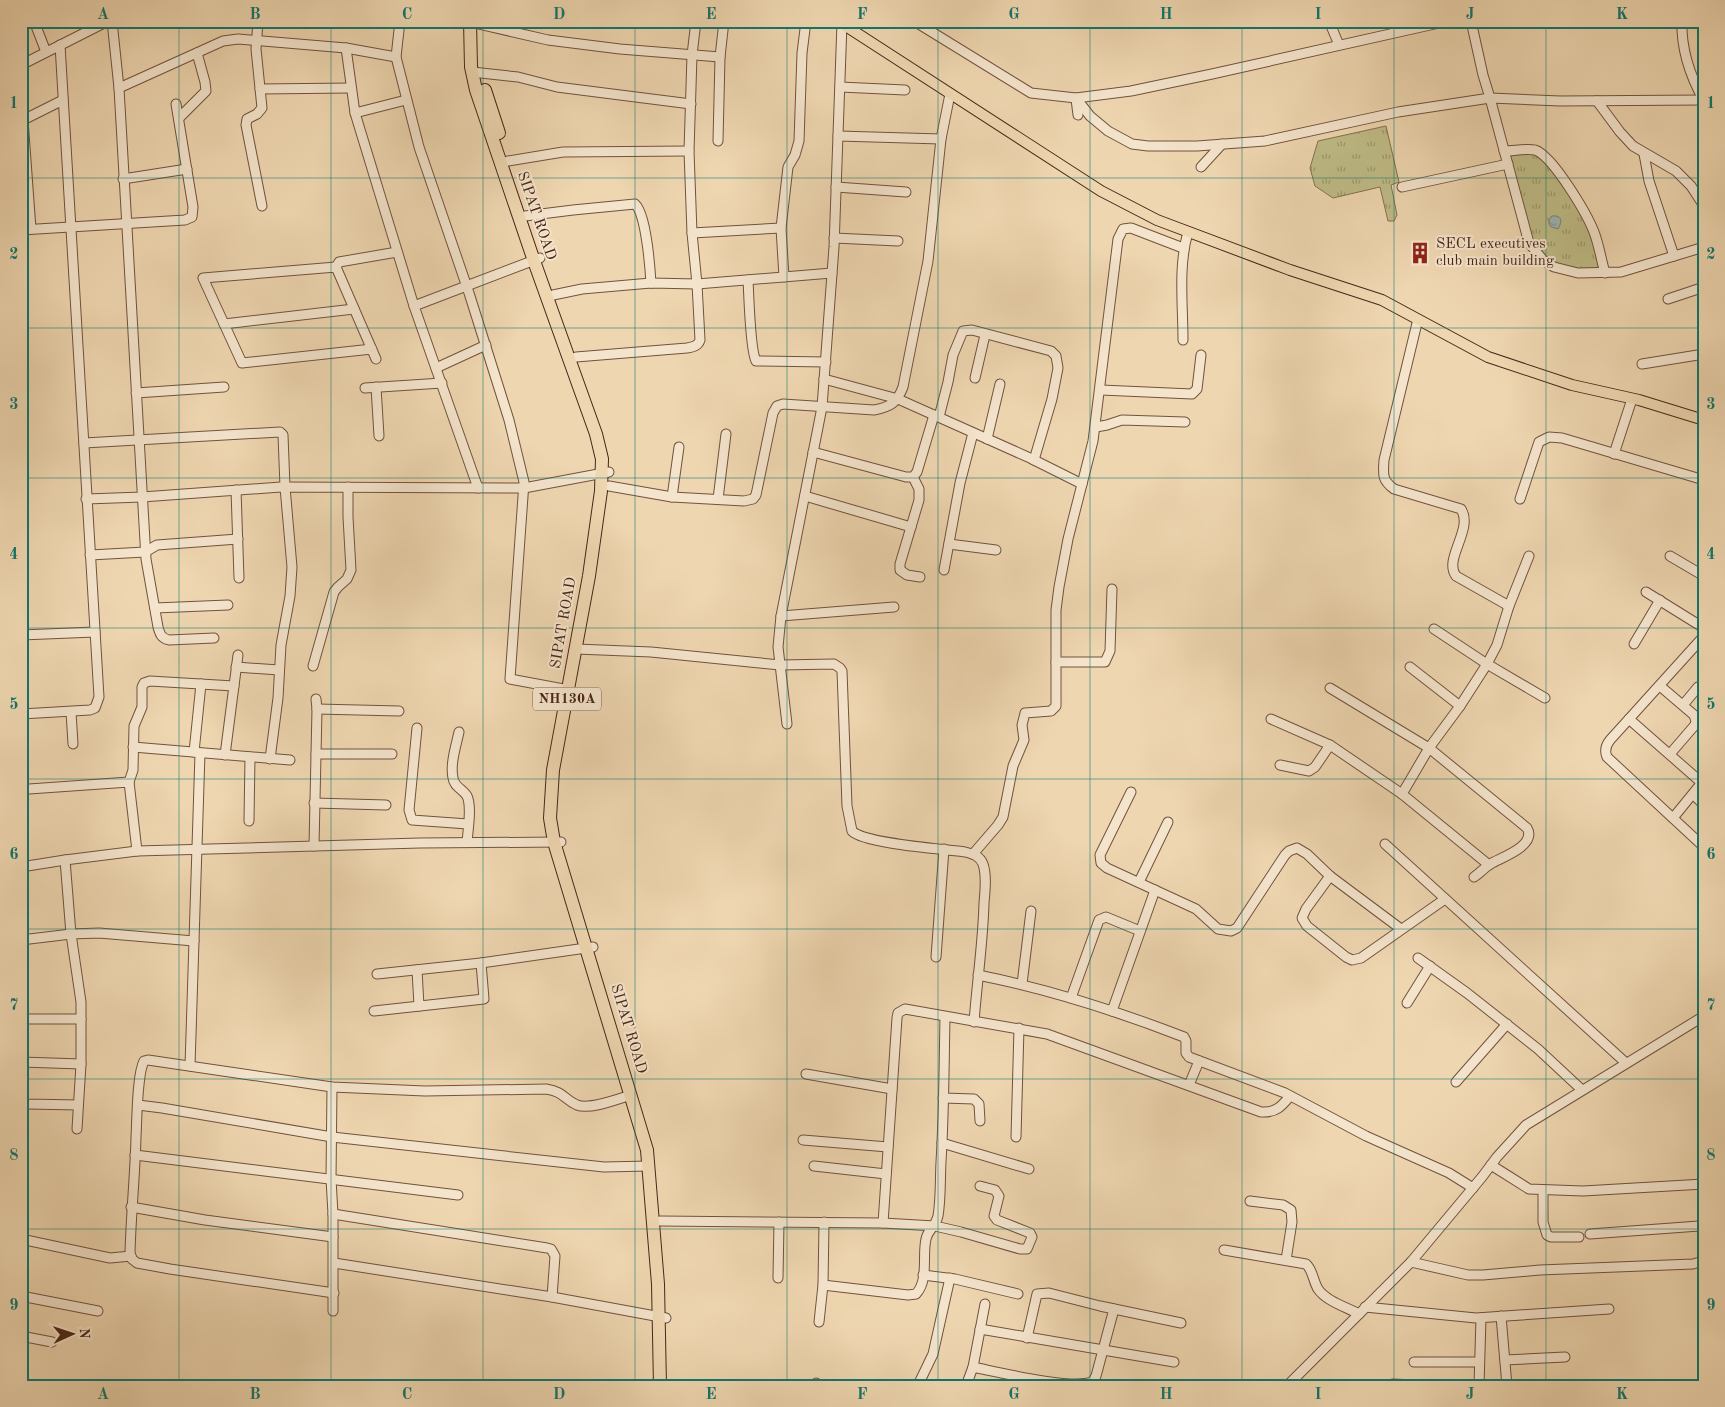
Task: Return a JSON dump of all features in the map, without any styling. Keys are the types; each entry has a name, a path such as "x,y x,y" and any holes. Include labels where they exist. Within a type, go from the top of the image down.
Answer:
{"highway":[{"name":"SIPAT ROAD","path":"473,22 476,90 537,259 596,434 610,486 592,611 569,690 553,770 550,818 647,1150 668,1386"},
{"name":"SIPAT ROAD","path":"476,72 508,161 537,259 553,295 576,357 608,456 558,784 558,842"},
{"name":"SIPAT ROAD","path":"589,948 641,1099 657,1173 663,1317 660,1386"}],"main road":[{"path":"840,22 1101,191 1157,220 1290,270 1382,300 1488,357 1572,385 1632,399 1704,420"}],"street":[{"path":"34,21 46,52"},
{"path":"21,65 108,21"},
{"path":"112,21 119,88 145,552 158,627 163,638 169,640 214,638"},
{"path":"258,21 256,41 262,102 261,112 247,119 246,125 262,206"},
{"path":"400,21 396,57 406,100 419,147 486,345 509,420 524,482 510,679 569,690"},
{"path":"576,357 695,346 699,344 689,151 692,55 696,21"},
{"path":"718,141 720,57 724,21"},
{"path":"784,277 781,228 788,167 795,155 799,141 802,53 806,21"},
{"path":"914,21 1030,93 1076,98 1132,91 1448,21"},
{"path":"1330,21 1339,45"},
{"path":"1471,21 1483,75 1529,242 1543,260 1554,268 1578,273 1621,272 1704,247"},
{"path":"1076,98 1090,116 1108,131 1132,144 1148,146 1197,146 1264,141 1398,112 1490,98 1597,101 1703,100 1688,68 1682,37 1682,21"},
{"path":"473,22 548,40 620,50 720,57"},
{"path":"787,724 778,647 781,616 822,406 834,238 840,87 840,22"},
{"path":"119,88 223,41 238,39 346,48 396,57"},
{"path":"21,714 71,712 95,708 99,698 60,45"},
{"path":"346,48 356,113 397,252 478,488"},
{"path":"179,118 206,91 197,53"},
{"path":"476,72 518,78 557,87 691,104"},
{"path":"840,87 905,90"},
{"path":"260,89 351,88"},
{"path":"610,486 672,497 744,500 755,498 773,413 778,406 783,404 874,410 887,407 898,399 903,387 928,262 941,139 950,94"},
{"path":"1076,98 1078,115"},
{"path":"63,100 22,120 26,229 71,228 185,220 192,217 193,207 176,104"},
{"path":"356,113 406,100"},
{"path":"1597,101 1633,146 1676,171 1691,186 1704,206"},
{"path":"838,136 941,139"},
{"path":"1201,166 1222,144"},
{"path":"1504,152 1535,150 1545,156 1578,200 1594,232 1605,273"},
{"path":"508,161 563,152 689,151"},
{"path":"1644,154 1649,181 1674,256"},
{"path":"1402,187 1508,164"},
{"path":"123,179 187,169"},
{"path":"836,188 906,192"},
{"path":"525,216 635,204 641,212 651,284"},
{"path":"692,233 781,228"},
{"path":"973,854 998,826 1004,816 1014,766 1024,740 1022,725 1025,713 1051,711 1056,706 1056,610 1058,587 1064,554 1096,427 1120,233 1123,229 1130,228 1183,248"},
{"path":"1183,340 1183,248 1188,232"},
{"path":"834,238 898,241"},
{"path":"336,267 339,262 397,252"},
{"path":"414,306 537,259"},
{"path":"336,267 376,359"},
{"path":"336,267 203,278 242,363 372,349"},
{"path":"553,295 582,289 651,284 697,284 832,273"},
{"path":"748,280 754,358 756,360 826,362"},
{"path":"1668,299 1704,287"},
{"path":"224,324 354,309"},
{"path":"1418,319 1384,460 1384,478 1386,483 1394,489 1461,509 1465,522 1452,566 1453,573 1509,606"},
{"path":"913,477 917,472 948,382 953,355 960,335 962,331 968,330 1051,351 1056,356 1058,368 1052,399 1034,460"},
{"path":"975,378 985,335"},
{"path":"436,368 486,345"},
{"path":"1642,364 1704,354"},
{"path":"1100,390 1192,394 1198,389 1201,355"},
{"path":"824,379 898,399 1034,460 1082,484"},
{"path":"365,388 442,383"},
{"path":"988,439 1000,384"},
{"path":"136,393 224,388"},
{"path":"376,388 379,436"},
{"path":"1614,454 1632,399"},
{"path":"1096,427 1122,420 1185,422"},
{"path":"84,443 280,432 283,435 285,487 292,567 290,596 281,645 278,698 270,759"},
{"path":"944,570 960,483 973,433"},
{"path":"718,499 726,434"},
{"path":"1520,499 1536,449 1544,438 1555,436 1704,480"},
{"path":"672,497 679,447"},
{"path":"813,452 906,477 913,477"},
{"path":"86,499 285,487 524,488 606,472"},
{"path":"913,477 919,493 900,570 907,575 920,577"},
{"path":"313,666 334,592 347,579 350,570 348,487"},
{"path":"236,490 239,578"},
{"path":"805,496 911,527"},
{"path":"90,555 145,552 157,545 238,539"},
{"path":"949,544 996,550"},
{"path":"1402,794 1429,748 1460,706 1487,664 1497,645 1509,606 1529,556"},
{"path":"1670,556 1704,576"},
{"path":"1056,662 1105,662 1110,650 1112,589"},
{"path":"1646,592 1704,628"},
{"path":"1634,644 1660,600"},
{"path":"156,608 228,605"},
{"path":"781,616 894,607"},
{"path":"1434,629 1487,664 1545,698"},
{"path":"21,634 95,632"},
{"path":"1704,636 1606,745 1605,753 1607,757 1704,847"},
{"path":"580,649 650,652 780,665 834,664 840,668 842,671 847,806 852,831 861,837 887,842 973,854 983,863 985,887 983,927 974,1022"},
{"path":"225,755 238,655"},
{"path":"236,667 279,670"},
{"path":"1410,668 1460,706"},
{"path":"137,851 129,782 133,770 134,726 142,707 142,687 144,683 150,681 234,686"},
{"path":"190,1066 198,850 197,752 201,684"},
{"path":"1660,686 1694,715 1696,720 1695,725 1670,754"},
{"path":"1683,705 1698,687"},
{"path":"1330,688 1429,748 1527,828 1529,832 1528,839 1516,852 1489,865 1474,877"},
{"path":"314,846 316,699"},
{"path":"317,709 399,710"},
{"path":"71,712 73,744"},
{"path":"1271,719 1330,745 1402,794 1489,865"},
{"path":"1629,719 1703,781 1673,818"},
{"path":"417,728 409,810 412,820 468,824"},
{"path":"459,732 453,763 453,779 467,796 469,804 467,842"},
{"path":"1280,765 1309,771 1315,767 1330,745"},
{"path":"133,747 290,760"},
{"path":"316,754 392,754"},
{"path":"249,821 250,757"},
{"path":"29,789 129,782"},
{"path":"1131,792 1102,850 1100,860 1106,868 1196,908 1218,929 1231,931 1236,928 1289,851 1297,848 1302,850 1330,876 1401,929"},
{"path":"1693,794 1704,805"},
{"path":"314,803 386,805"},
{"path":"1139,882 1168,822"},
{"path":"21,867 137,851 467,842 558,842"},
{"path":"1385,844 1538,981 1626,1063"},
{"path":"936,957 944,849"},
{"path":"65,860 71,934 82,1019 77,1129"},
{"path":"1330,876 1306,909 1302,918 1307,926 1352,960 1361,958 1445,898"},
{"path":"1112,1011 1155,890"},
{"path":"1022,984 1031,911"},
{"path":"1071,998 1099,920 1106,917 1140,931"},
{"path":"21,940 71,934 99,933 194,941"},
{"path":"377,974 481,963 589,948"},
{"path":"1418,958 1507,1024 1538,1049 1582,1090"},
{"path":"374,1011 484,999 481,963"},
{"path":"1407,1003 1430,966"},
{"path":"417,970 419,1006"},
{"path":"978,975 1022,984 1071,998 1184,1037 1187,1056 1290,1096 1366,1136 1449,1173 1473,1188"},
{"path":"883,1223 898,1013 902,1010 909,1009 945,1017 1048,1034 1261,1112 1275,1111 1290,1096"},
{"path":"1287,1386 1411,1262 1526,1125 1704,1016"},
{"path":"823,1285 913,1295 918,1291 924,1275 927,1234 934,1226 938,1211 942,1143 945,1017"},
{"path":"24,1019 82,1019"},
{"path":"1456,1082 1507,1024"},
{"path":"1016,1137 1019,1028"},
{"path":"334,1293 137,1264 132,1260 132,1207 138,1105 140,1073 144,1060 332,1087 425,1091 546,1089 558,1091 575,1104 584,1106 631,1095"},
{"path":"1189,1086 1199,1061"},
{"path":"21,1062 81,1064"},
{"path":"806,1074 892,1089"},
{"path":"332,1087 333,1311"},
{"path":"943,1098 974,1099 978,1104 980,1121"},
{"path":"21,1102 28,1104 78,1105"},
{"path":"138,1105 332,1137 604,1166 649,1166"},
{"path":"804,1140 888,1147"},
{"path":"942,1143 1029,1170"},
{"path":"136,1155 458,1195"},
{"path":"1491,1165 1529,1189 1582,1191 1704,1184"},
{"path":"814,1166 886,1174"},
{"path":"660,1221 883,1223 934,1226 1020,1250 1026,1249 1032,1237 1030,1233 997,1220 994,1216 1000,1196 995,1190 980,1186"},
{"path":"1543,1190 1543,1222 1547,1235 1552,1237 1579,1237"},
{"path":"1250,1201 1283,1205 1291,1210 1292,1222 1286,1260"},
{"path":"132,1207 205,1220 333,1237"},
{"path":"334,1214 551,1249 555,1256 552,1297"},
{"path":"778,1278 779,1222"},
{"path":"819,1322 823,1285 824,1222"},
{"path":"1590,1234 1699,1226 1703,1231 1704,1252"},
{"path":"21,1239 110,1258 131,1256"},
{"path":"1224,1250 1306,1264 1310,1267 1320,1292 1362,1311 1481,1318 1609,1309"},
{"path":"1411,1262 1468,1275 1483,1275 1540,1270 1693,1264 1700,1262 1704,1256"},
{"path":"334,1263 552,1297 663,1317"},
{"path":"924,1275 950,1278 1018,1294"},
{"path":"920,1386 920,1381 933,1354 950,1278"},
{"path":"1027,1338 1037,1294 1040,1293 1049,1293 1181,1323"},
{"path":"21,1296 98,1311"},
{"path":"966,1386 973,1368 984,1304"},
{"path":"973,1368 1059,1383 1088,1384 1096,1376 1114,1309"},
{"path":"1500,1316 1507,1386"},
{"path":"1479,1386 1481,1318"},
{"path":"980,1329 1174,1362"},
{"path":"21,1336 52,1342"},
{"path":"1505,1360 1565,1357"},
{"path":"1414,1362 1480,1362"},
{"path":"1393,1384 1434,1386"},
{"path":"1695,1386 1704,1385"}],"green space":[{"path":"1386,126 1399,182 1391,185 1397,215 1394,221 1388,221 1380,187 1333,198 1315,186 1310,168 1318,141"},
{"path":"1535,150 1578,200 1603,272 1554,267 1535,251 1504,151"}],"water":[{"path":"1552,216 1556,216 1561,220 1558,229 1551,227 1549,224"}],"place":[{"name":"SECL executives club main building","path":"1420,253"}]}
